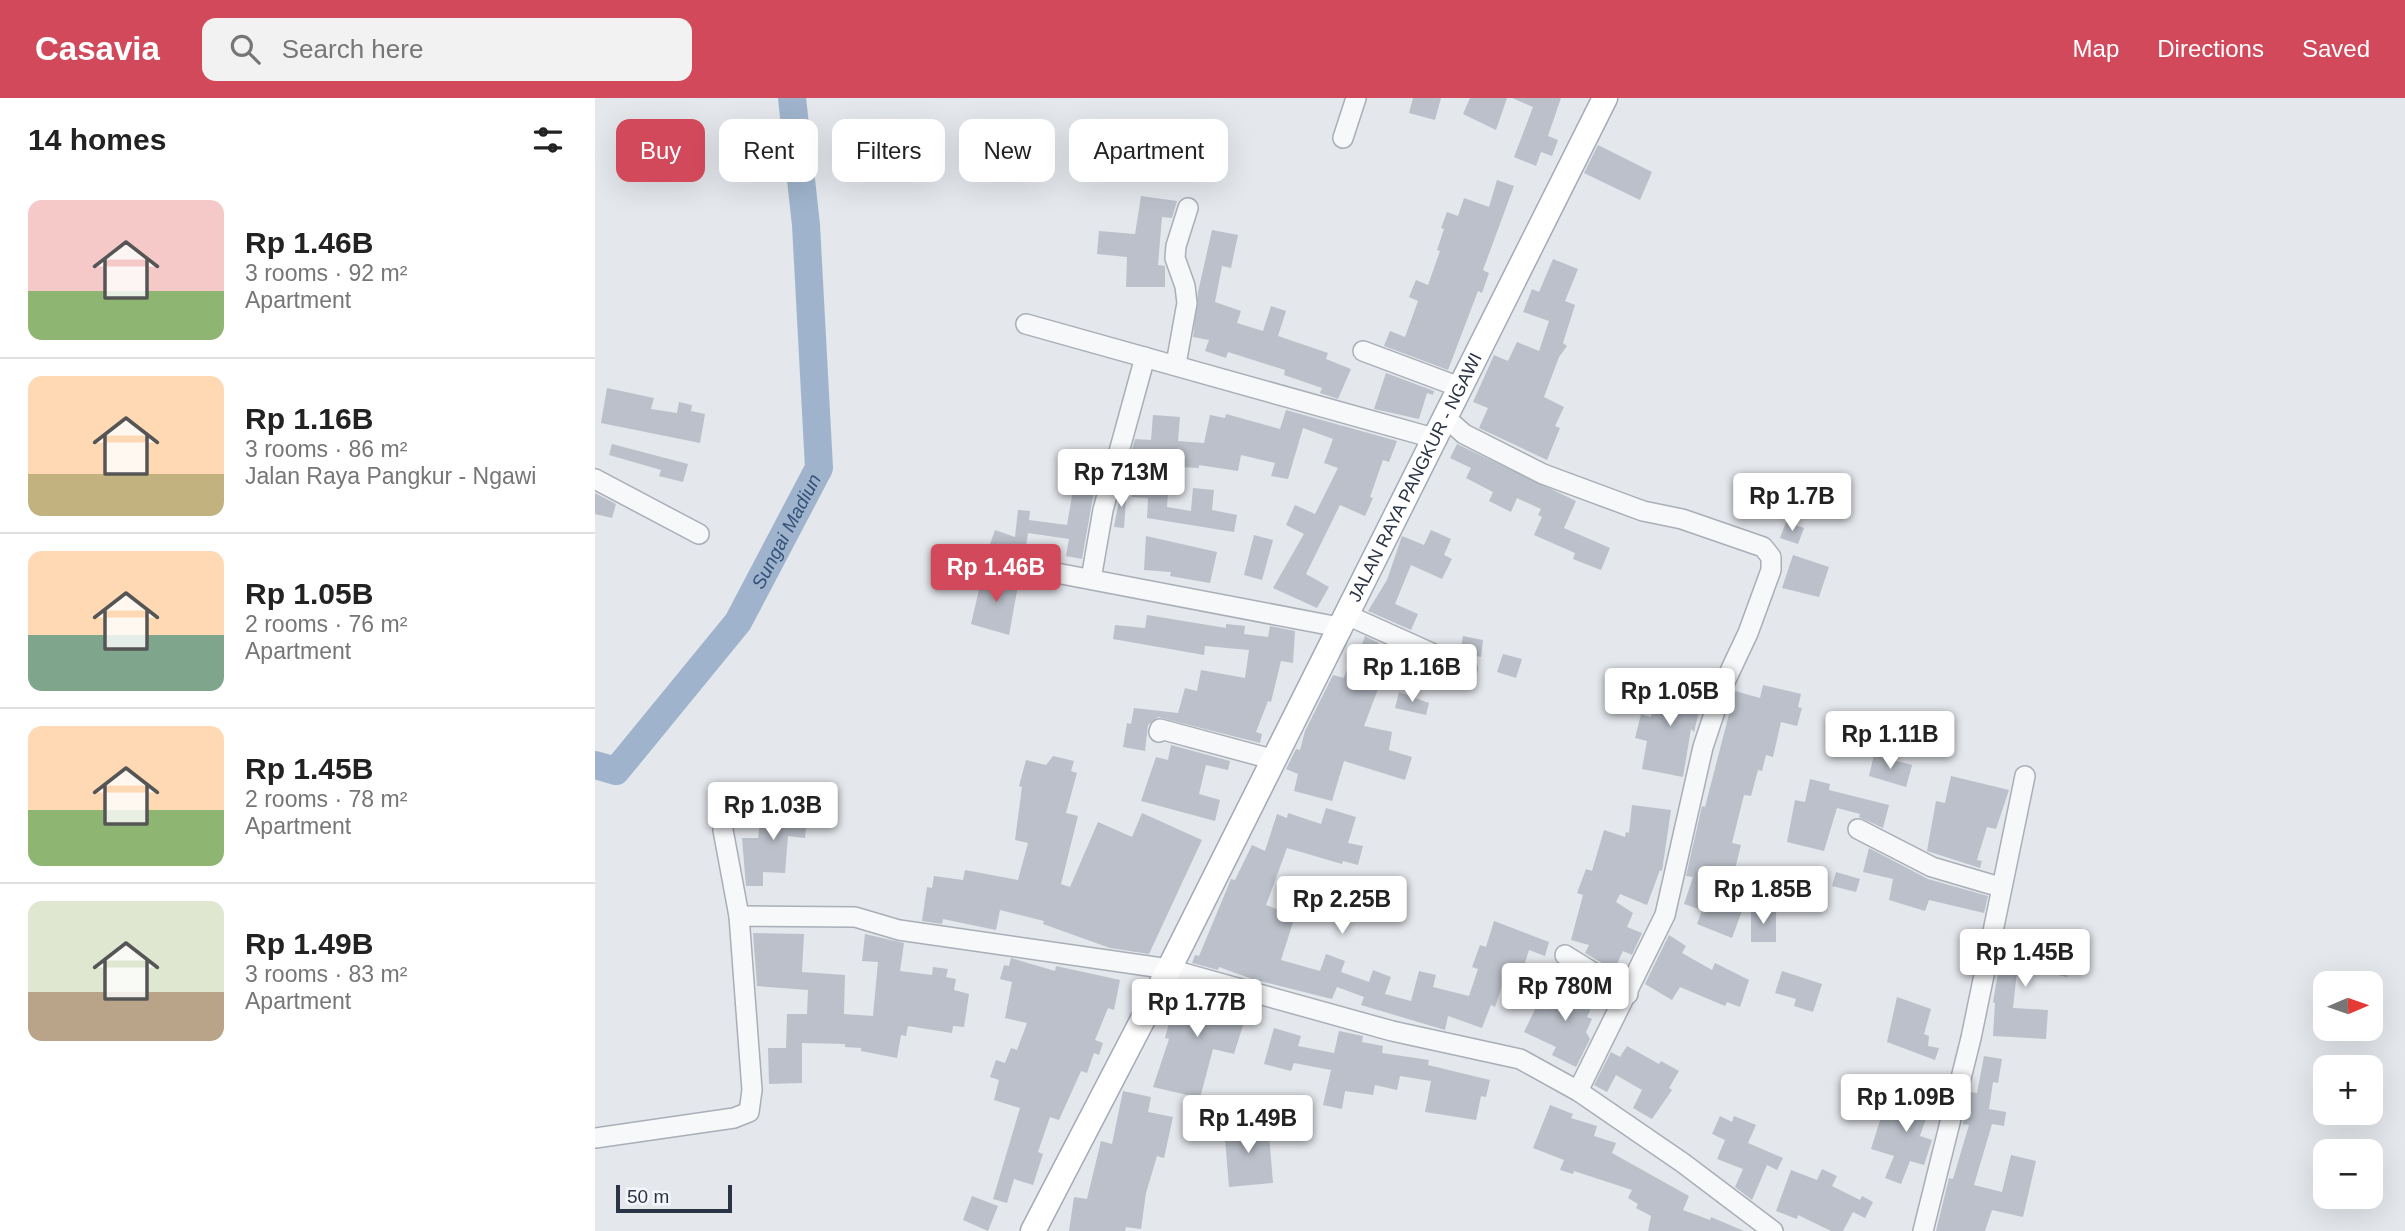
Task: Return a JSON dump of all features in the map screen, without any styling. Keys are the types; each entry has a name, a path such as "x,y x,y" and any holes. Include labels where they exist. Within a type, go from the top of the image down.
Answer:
{"main road":[{"name":"JALAN RAYA PANGKUR - NGAWI","path":"1033,1231 1169,970 1442,429 1605,98"}],"street":[{"path":"1343,138 1356,98"},
{"path":"1176,364 1187,303 1185,286 1175,258 1188,208"},
{"path":"1026,324 1145,357 1464,434 1543,474 1643,511 1682,519 1763,547 1771,557 1771,570 1748,634 1724,684 1703,747 1665,915 1578,1091"},
{"path":"1363,351 1462,388"},
{"path":"1091,579 1103,510 1145,357"},
{"path":"595,479 699,534"},
{"path":"1025,567 1343,621 1467,669"},
{"path":"1159,732 1160,729 1275,760"},
{"path":"1923,1231 1971,1038 2025,776"},
{"path":"1858,829 1932,867 2000,887"},
{"path":"595,1138 721,1120 749,1112 752,1090 739,916 723,830"},
{"path":"739,916 855,917 899,930 1169,970 1392,1031 1500,1052 1540,1068 1578,1091 1683,1163 1773,1231"},
{"path":"1565,955 1628,994"}],"building":[{"path":"1413,98 1441,98 1435,120 1409,113"},
{"path":"1470,98 1507,98 1496,130 1463,114"},
{"path":"1512,98 1561,98 1548,136 1558,140 1552,156 1541,152 1536,166 1514,157 1533,107"},
{"path":"1598,145 1652,172 1640,200 1584,173"},
{"path":"1497,180 1514,186 1483,270 1489,273 1482,293 1478,291 1448,370 1384,346 1390,331 1405,337 1418,301 1409,297 1416,280 1428,285 1440,251 1437,250 1447,212 1458,216 1464,198 1489,207"},
{"path":"1141,196 1177,201 1172,218 1162,217 1158,265 1165,266 1165,287 1126,287 1127,257 1097,254 1099,231 1135,234"},
{"path":"1212,230 1238,235 1231,268 1222,266 1215,302 1241,311 1237,323 1263,331 1271,306 1286,311 1278,336 1328,353 1326,359 1351,369 1338,399 1320,393 1322,388 1284,375 1285,370 1228,352 1226,358 1205,351 1209,340 1193,337 1198,292"},
{"path":"1553,259 1578,269 1565,301 1575,305 1563,343 1567,346 1559,357 1544,397 1564,407 1555,426 1560,428 1547,460 1479,428 1488,408 1473,402 1494,355 1508,361 1517,342 1539,351 1549,321 1523,312 1532,289 1539,292"},
{"path":"1386,373 1434,391 1433,395 1427,393 1419,419 1374,409"},
{"path":"607,388 654,398 651,409 677,413 679,402 692,405 691,411 705,414 700,443 601,423"},
{"path":"1286,410 1397,441 1389,462 1383,460 1370,497 1373,498 1365,516 1340,505 1306,574 1329,587 1317,608 1273,588 1304,534 1286,525 1295,505 1315,514 1338,468 1324,463 1333,439 1303,428 1288,479 1271,476 1275,463 1241,455 1238,471 1199,465 1199,468 1163,466 1161,493 1168,493 1167,507 1191,511 1193,488 1214,490 1212,510 1237,515 1234,532 1147,518 1148,498 1132,497 1135,461 1129,460 1135,439 1151,440 1153,415 1180,417 1178,441 1204,443 1210,415 1225,418 1226,414 1280,429"},
{"path":"612,444 688,464 683,482 659,476 661,470 609,455"},
{"path":"1457,444 1576,501 1564,528 1610,548 1601,570 1573,559 1575,553 1534,535 1542,517 1538,515 1541,509 1517,498 1511,512 1489,501 1493,492 1466,478 1471,468 1450,458"},
{"path":"1068,468 1097,474 1082,559 1066,556 1069,539 1028,533 1025,553 990,544 995,530 1015,537 1018,510 1030,511 1029,520 1067,525 1073,490 1064,488"},
{"path":"1122,485 1127,485 1124,528 1114,527"},
{"path":"595,493 616,504 612,518 595,514"},
{"path":"1786,522 1804,528 1798,544 1780,538"},
{"path":"1431,530 1451,539 1444,555 1452,559 1442,579 1411,565 1395,604 1418,614 1411,630 1368,611 1387,580 1402,536 1424,545"},
{"path":"1254,535 1273,540 1262,580 1244,575"},
{"path":"1146,536 1217,552 1210,583 1170,576 1171,572 1144,570"},
{"path":"1793,555 1829,567 1819,597 1782,588"},
{"path":"996,576 1019,580 1009,635 971,624 982,577 996,579"},
{"path":"1147,615 1226,628 1226,624 1245,626 1244,634 1268,637 1270,626 1295,631 1293,663 1281,661 1271,702 1268,701 1256,732 1262,734 1260,743 1158,717 1148,725 1145,751 1123,747 1127,723 1131,724 1134,708 1178,713 1185,688 1197,691 1201,670 1245,678 1249,650 1205,646 1204,655 1113,639 1115,625 1145,628"},
{"path":"1365,636 1379,643 1376,651 1382,653 1376,670 1384,673 1364,726 1392,732 1389,750 1412,757 1405,780 1344,761 1332,801 1294,791 1298,774 1286,769 1296,749 1300,750 1305,731 1333,675 1344,678 1350,661 1355,663"},
{"path":"1463,636 1483,640 1481,657 1460,652"},
{"path":"1503,654 1522,659 1516,678 1497,672"},
{"path":"1675,674 1683,676 1690,687 1704,691 1694,732 1691,729 1683,777 1642,769 1647,741 1635,738 1641,714 1651,717 1657,692 1670,695"},
{"path":"1763,685 1801,694 1798,707 1802,708 1797,726 1781,722 1773,757 1766,755 1762,771 1758,770 1751,796 1744,795 1732,843 1741,845 1729,894 1746,900 1732,938 1697,924 1702,910 1684,904 1693,877 1686,876 1702,806 1705,807 1735,691 1760,698"},
{"path":"1399,692 1429,703 1426,715 1395,708"},
{"path":"1842,716 1864,722 1858,746 1836,740"},
{"path":"1171,745 1230,761 1228,770 1206,765 1199,794 1220,800 1215,821 1141,801 1156,757 1168,760"},
{"path":"1874,755 1912,765 1906,787 1869,776"},
{"path":"1053,756 1074,761 1071,771 1077,773 1066,813 1078,816 1061,884 1070,887 1098,822 1132,837 1142,813 1202,840 1149,954 1110,948 1043,924 1044,921 1000,910 996,930 943,919 942,924 922,921 927,887 932,888 934,876 963,880 965,870 1018,880 1028,843 1015,840 1022,787 1019,786 1026,760 1046,765"},
{"path":"1951,776 2009,790 1996,829 1987,827 1977,860 1982,861 1980,868 1927,851 1936,801 1945,803"},
{"path":"1810,779 1830,784 1829,790 1889,805 1883,828 1859,817 1860,814 1837,808 1824,851 1787,842 1795,800 1805,802"},
{"path":"774,802 808,806 805,838 788,836 785,873 763,872 763,886 746,886 742,838 758,838 761,815 773,816"},
{"path":"1632,805 1671,810 1662,871 1660,870 1647,905 1620,894 1616,902 1633,913 1627,927 1642,933 1632,955 1623,951 1614,970 1585,953 1589,945 1571,940 1583,895 1577,893 1586,869 1592,871 1604,830 1625,837 1626,832 1629,833"},
{"path":"1326,808 1356,817 1348,843 1363,846 1358,865 1343,861 1342,864 1287,848 1266,905 1295,916 1281,960 1320,971 1326,954 1345,961 1341,972 1369,982 1373,970 1391,977 1385,994 1411,1001 1419,971 1436,975 1433,987 1469,996 1478,969 1472,967 1480,945 1486,947 1494,921 1549,942 1545,956 1529,950 1519,982 1505,977 1495,1007 1491,1005 1482,1028 1448,1016 1445,1030 1361,1005 1364,997 1337,987 1332,999 1252,979 1219,967 1218,970 1192,963 1195,955 1199,956 1231,879 1235,880 1252,845 1265,851 1277,814 1287,818 1288,813 1321,824"},
{"path":"1869,848 1928,879 1988,896 1984,913 1929,900 1925,911 1889,900 1893,879 1863,872"},
{"path":"1836,872 1860,879 1856,892 1832,886"},
{"path":"1751,909 1776,909 1776,942 1751,942"},
{"path":"753,933 804,934 802,972 845,975 844,1014 873,1016 878,962 862,961 865,934 904,943 900,971 932,975 933,967 948,969 946,977 956,979 954,990 969,994 964,1027 953,1026 952,1033 908,1026 906,1036 901,1035 897,1058 861,1051 861,1048 845,1047 845,1044 802,1043 802,1083 769,1084 768,1048 786,1048 787,1014 807,1014 808,990 757,986"},
{"path":"1669,935 1686,946 1682,953 1712,970 1715,963 1749,980 1740,1007 1727,1002 1725,1006 1680,987 1672,1000 1645,984"},
{"path":"2035,942 2073,950 2067,977 2025,968 2025,972 2017,971 2013,1008 2048,1010 2046,1039 1993,1036 1993,1002 2003,943 2034,950"},
{"path":"1011,958 1055,971 1056,966 1120,980 1114,1010 1108,1008 1095,1040 1103,1043 1099,1055 1094,1053 1087,1073 1081,1071 1059,1120 1050,1117 1038,1152 1043,1154 1033,1185 1014,1179 1007,1203 993,1199 1020,1108 994,1100 999,1080 990,1077 996,1060 1005,1063 1011,1048 1017,1050 1027,1023 1005,1018 1012,982 1000,979 1004,965 1009,966"},
{"path":"1782,971 1822,984 1813,1012 1794,1006 1796,999 1775,993"},
{"path":"1571,980 1598,993 1587,1017 1592,1019 1586,1032 1590,1039 1576,1067 1552,1055 1556,1047 1524,1032 1542,995 1560,1004"},
{"path":"1185,986 1210,993 1208,997 1249,1006 1234,1054 1213,1049 1200,1098 1153,1087 1169,1039 1165,1038 1178,990 1183,991"},
{"path":"1897,997 1931,1009 1924,1034 1929,1036 1928,1046 1939,1048 1935,1060 1887,1042"},
{"path":"1274,1028 1301,1036 1298,1046 1334,1053 1339,1031 1363,1036 1362,1042 1383,1046 1382,1053 1429,1060 1428,1065 1490,1080 1486,1097 1481,1096 1476,1120 1425,1112 1431,1081 1400,1076 1397,1090 1375,1085 1373,1095 1345,1091 1342,1109 1323,1105 1331,1070 1294,1063 1291,1071 1264,1064"},
{"path":"1627,1046 1659,1064 1661,1061 1679,1071 1669,1088 1672,1090 1652,1119 1633,1108 1642,1090 1616,1075 1607,1092 1594,1085 1611,1052 1620,1057"},
{"path":"1984,1056 2002,1059 1998,1083 1993,1082 1989,1109 2006,1112 2004,1126 1992,1124 1974,1185 2002,1192 2011,1155 2036,1161 2023,1217 1992,1210 1985,1231 1936,1231 1949,1178 1953,1179 1969,1125 1963,1124 1970,1092 1977,1093"},
{"path":"1921,1078 1938,1084 1920,1136 1932,1140 1924,1165 1910,1161 1901,1184 1885,1178 1894,1156 1871,1149 1883,1111 1907,1119"},
{"path":"1123,1091 1151,1097 1148,1112 1173,1117 1164,1158 1157,1156 1146,1193 1141,1229 1126,1227 1125,1231 1069,1231 1074,1197 1087,1199 1101,1141 1112,1144"},
{"path":"1550,1105 1573,1114 1571,1118 1597,1126 1594,1136 1616,1143 1612,1153 1689,1196 1683,1210 1710,1220 1711,1217 1744,1231 1648,1231 1651,1216 1636,1208 1638,1204 1628,1198 1632,1190 1574,1171 1573,1174 1560,1170 1564,1160 1533,1148"},
{"path":"1720,1116 1732,1122 1734,1116 1756,1125 1748,1143 1783,1158 1777,1170 1767,1165 1752,1200 1735,1187 1743,1169 1717,1159 1725,1140 1712,1134"},
{"path":"1268,1123 1273,1183 1229,1187 1224,1126"},
{"path":"1822,1169 1837,1176 1832,1186 1860,1200 1862,1196 1873,1202 1865,1218 1853,1212 1843,1231 1831,1231 1798,1215 1797,1219 1776,1211 1791,1170 1817,1180"},
{"path":"972,1196 998,1206 988,1231 963,1220"}],"waterway":[{"name":"Sungai Madiun","path":"595,765 616,771 738,622 819,468 806,225 792,98"}]}
